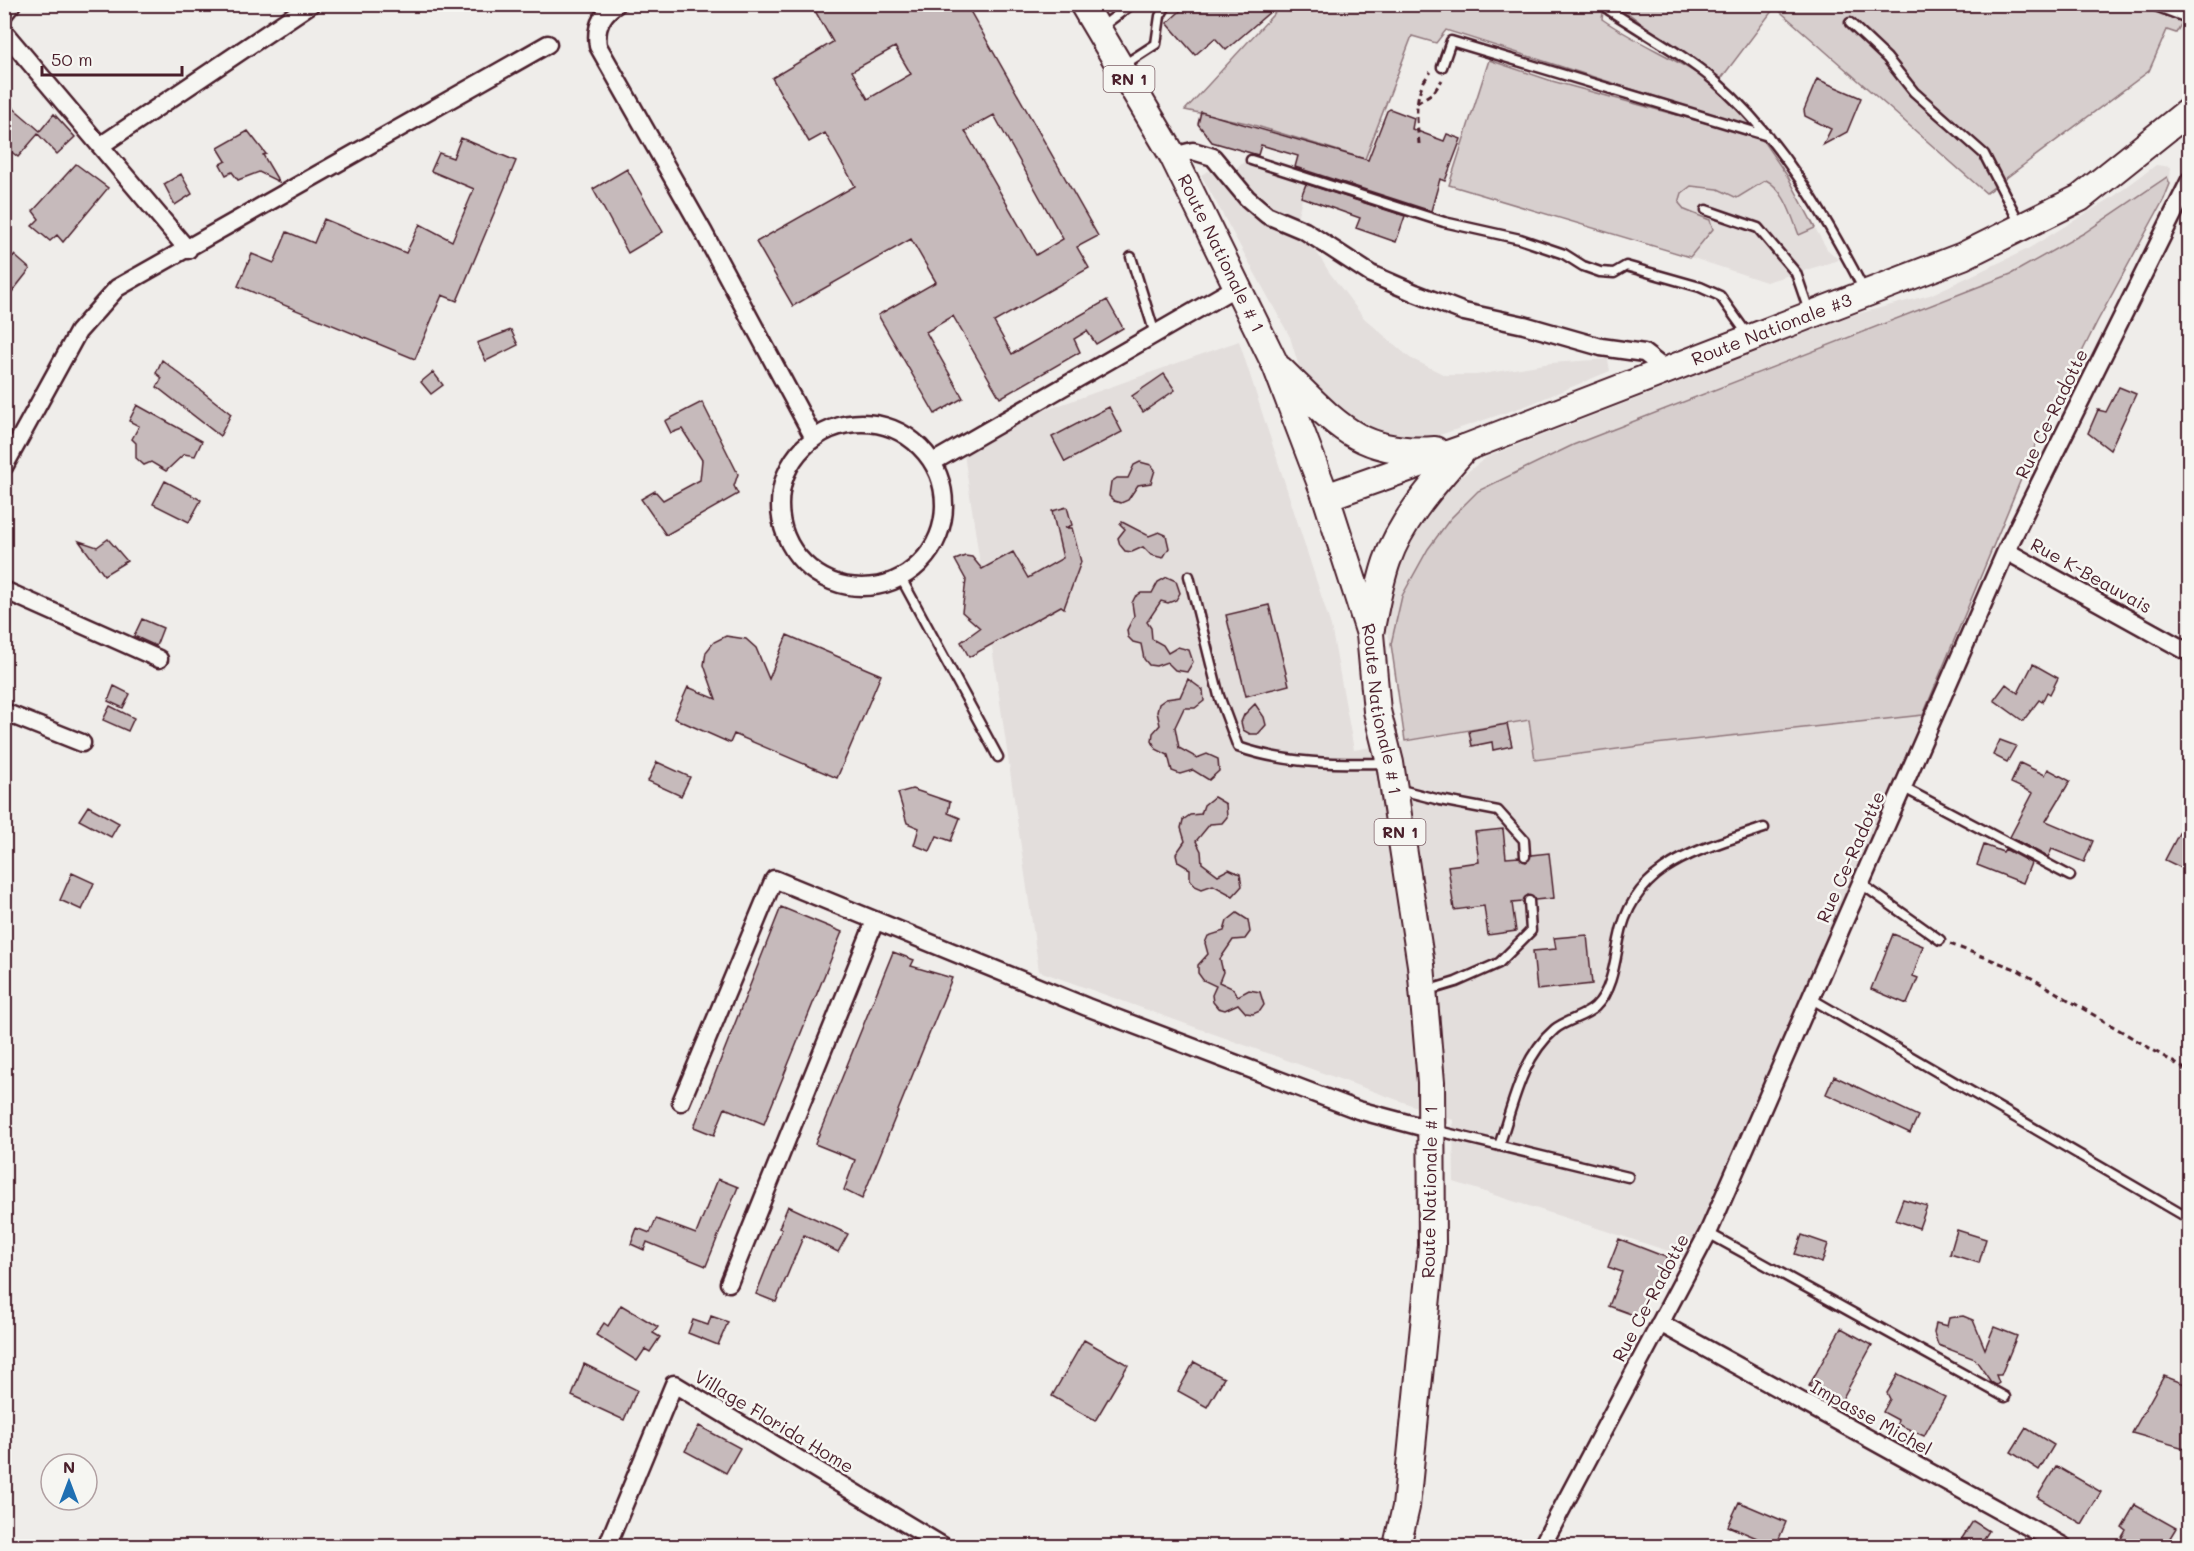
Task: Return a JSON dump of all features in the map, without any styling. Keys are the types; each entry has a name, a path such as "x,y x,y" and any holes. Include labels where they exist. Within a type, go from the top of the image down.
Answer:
{"main road":[{"name":"Route Nationale # 1","path":"1083,4 1173,156 1276,366 1326,497 1370,634 1377,711 1391,775 1421,965 1433,1130 1432,1246 1408,1484 1397,1546"},
{"name":"Route Nationale #3","path":"1326,497 1465,448 1962,256 2080,198 2190,110"},
{"path":"1276,366 1341,427 1374,446 1395,451 1414,452 1465,448"},
{"path":"1370,634 1387,561 1403,528 1420,502 1465,448"}],"street":[{"path":"4,14 12,4"},
{"path":"100,146 311,4"},
{"path":"617,4 603,15 597,35 598,46 704,233 814,438"},
{"path":"4,32 188,250"},
{"path":"4,467 78,332 117,288 188,250 548,44"},
{"path":"1173,156 1193,151 1213,157 1247,198 1267,215 1305,231 1371,274 1464,312 1524,325 1601,347 1644,353 1666,370"},
{"name":"Rue Ce-Radotte","path":"1542,1546 1708,1233 2006,551 2190,180"},
{"path":"933,462 1238,286"},
{"path":"865,422 892,428 915,441 933,462 944,487 945,513 938,540 922,562 901,578 875,586 847,586 821,576 800,559 786,536 780,509 783,482 795,457 814,438 838,426 865,422"},
{"name":"Rue K-Beauvais","path":"2006,551 2190,652"},
{"path":"4,590 159,659"},
{"path":"4,712 82,743"},
{"path":"681,1102 774,879 1087,1007 1347,1106 1433,1130"},
{"path":"729,1283 875,921"},
{"name":"Impasse Michel","path":"1660,1323 2063,1546"},
{"name":"Village Florida Home","path":"607,1546 674,1384 943,1546"}],"lane":[{"path":"1099,28 1132,4"},
{"path":"1121,66 1156,44 1160,16 1167,4"},
{"path":"2150,4 2190,19"},
{"path":"1609,10 1713,80 1745,109 1768,136 1823,219 1866,293"},
{"path":"1850,23 1887,58 1914,92 1984,154 2022,228"},
{"path":"1442,68 1451,41 1768,136"},
{"path":"1251,160 1444,222 1520,239 1553,250 1600,273 1614,273 1626,266 1700,287 1720,296 1750,337"},
{"path":"1706,210 1758,228 1796,273 1810,314"},
{"path":"1131,257 1155,334"},
{"path":"1189,576 1219,696 1238,747 1258,754 1391,775 1440,800 1498,811 1524,840 1525,856"},
{"path":"901,578 998,758"},
{"path":"1904,788 2070,876"},
{"path":"1499,1146 1524,1070 1540,1042 1558,1027 1595,1007 1609,984 1623,920 1633,898 1657,872 1700,850 1764,828"},
{"path":"1860,883 1940,940"},
{"path":"1422,992 1456,982 1499,963 1531,931 1529,901"},
{"path":"1810,998 2190,1219"},
{"path":"1433,1130 1629,1177"},
{"path":"1708,1233 2005,1397"}],"path":[{"path":"1417,103 1424,100 1439,86 1443,77 1442,68 1434,69 1424,80 1417,103 1419,144"},
{"path":"1940,940 2019,970 2190,1072"}],"shaded area":[{"path":"1282,5 1612,5 1604,6 1602,19 1710,82 1730,98 1760,130 1446,30 1436,43 1412,36 1365,159 1247,123 1185,110"},
{"path":"1612,5 2189,5 2189,10 2176,33 2167,30 2149,71 1986,193 1775,7 1720,80 1622,9"},
{"path":"1489,60 1552,81 1761,138 1788,177 1815,228 1799,235 1783,197 1766,180 1737,198 1718,189 1691,186 1682,193 1679,203 1685,210 1710,220 1713,229 1690,257 1449,185"},
{"path":"1244,162 1306,184 1293,233 1313,246 1329,272 1364,318 1410,358 1445,375 1476,375 1551,363 1608,359 1610,371 1528,405 1428,439 1381,440 1313,395 1299,367 1290,337 1201,175 1208,171 1224,178"},
{"path":"2156,165 2171,167 2170,180 2163,178 2125,208 2011,274 1573,445 1534,465 1428,549 1402,596 1391,644 1386,629 1385,604 1394,573 1427,509 1441,492 1487,457 1849,316 1930,295 2026,250 2113,197"},
{"path":"2167,177 2170,184 2164,199 2097,322 2034,448 1923,715 1655,744 1535,760 1529,720 1405,741 1391,644 1402,596 1428,549 1450,519 1478,491 1573,445 2011,274 2084,233"},
{"path":"1766,180 1774,184 1781,195 1799,234 1815,228 1827,249 1839,260 1766,282 1690,257 1699,245 1708,239 1710,220 1685,210 1679,203 1682,193 1691,186 1705,186 1718,189 1730,196"},
{"path":"1239,341 1331,626 1354,750 1529,720 1535,760 1655,744 1923,715 1687,1257 1454,1182 1453,1120 1039,971 962,440"}],"building":[{"path":"811,4 966,4 1098,236 1077,247 1089,268 994,322 1012,354 1107,300 1123,328 1096,344 1087,331 1074,339 1080,352 1000,398 953,316 926,332 963,398 935,414 878,315 936,282 911,239 793,306 756,242 855,186 825,133 809,142 772,78 833,42","holes":["895,47 911,74 868,99 852,71","994,115 1063,239 1036,255 965,131"]},
{"path":"1188,4 1279,4 1226,50 1215,38 1195,55 1167,23"},
{"path":"1817,79 1861,98 1847,132 1823,145 1831,129 1805,116 1804,110"},
{"path":"4,100 40,131 54,114 75,137 57,154 38,134 18,157 4,146"},
{"path":"1390,109 1414,118 1412,129 1444,141 1447,134 1461,139 1445,181 1440,179 1431,211 1295,167 1298,156 1261,145 1258,155 1212,142 1198,124 1201,112 1368,160 1387,111"},
{"path":"248,131 266,154 263,155 279,182 259,172 238,180 232,172 226,175 220,164 226,161 218,148"},
{"path":"461,138 516,161 457,301 442,295 415,359 238,286 252,254 274,263 287,232 314,243 324,219 406,253 420,224 452,241 474,189 431,171 439,153 453,158"},
{"path":"76,164 108,188 63,242 57,235 50,241 32,226 39,219 33,211"},
{"path":"627,169 663,232 628,253 593,189"},
{"path":"181,174 192,194 175,205 164,184"},
{"path":"1306,184 1405,216 1396,242 1356,228 1360,218 1301,197"},
{"path":"14,255 30,269 4,302 4,266"},
{"path":"511,330 518,345 486,361 477,343"},
{"path":"162,360 231,414 220,436 157,387 162,378 156,373"},
{"path":"433,372 443,385 431,394 421,382"},
{"path":"1164,374 1175,390 1143,412 1132,396"},
{"path":"2119,387 2136,394 2110,450 2088,433 2098,410 2106,412"},
{"path":"702,402 738,474 734,486 738,494 666,535 641,499 655,491 663,500 700,480 702,460 682,429 671,433 665,421"},
{"path":"137,405 202,441 195,456 184,454 166,471 151,462 144,465 136,458 136,443 132,439 139,426 129,421"},
{"path":"1109,407 1122,432 1065,462 1052,437"},
{"path":"1140,462 1151,465 1155,470 1151,483 1138,485 1128,500 1121,503 1114,501 1109,496 1111,482 1117,478 1128,478 1134,465"},
{"path":"165,481 201,500 189,522 153,504"},
{"path":"1067,507 1072,525 1065,528 1072,528 1081,562 1064,608 1061,606 969,657 961,642 980,628 962,612 966,580 955,560 965,556 972,557 982,569 1013,552 1028,578 1063,558 1052,511"},
{"path":"1122,522 1149,536 1159,532 1166,535 1169,548 1163,558 1151,555 1143,547 1132,552 1125,551 1118,538 1125,529 1120,524"},
{"path":"108,539 127,561 104,575 79,541 97,547"},
{"path":"1167,577 1176,581 1180,593 1176,600 1168,603 1161,601 1147,622 1151,628 1152,639 1163,645 1168,653 1178,647 1189,650 1193,662 1187,672 1175,670 1167,662 1156,666 1149,665 1144,659 1141,644 1133,642 1128,637 1127,630 1134,616 1132,603 1135,597 1141,593 1152,593 1158,582"},
{"path":"1269,605 1289,685 1246,696 1226,615"},
{"path":"142,619 163,628 156,646 134,636"},
{"path":"787,635 881,675 837,778 734,734 730,743 674,718 688,687 716,699 704,665 706,652 714,642 726,636 746,639 756,648 769,679"},
{"path":"2033,664 2058,678 2050,694 2047,692 2042,702 2039,700 2023,721 1994,700 2006,684 2018,693"},
{"path":"1188,679 1203,690 1204,701 1195,708 1184,708 1175,727 1179,748 1197,758 1207,754 1218,759 1219,771 1209,780 1193,770 1180,774 1172,771 1168,755 1156,749 1152,741 1153,733 1160,725 1157,712 1159,704 1166,699 1180,697"},
{"path":"114,686 130,694 123,708 108,701"},
{"path":"1255,704 1264,717 1266,725 1258,734 1250,734 1243,730 1241,722 1244,715"},
{"path":"110,706 134,718 128,731 103,720"},
{"path":"1507,724 1512,746 1493,750 1492,742 1472,746 1469,731"},
{"path":"2000,740 2016,746 2007,762 1993,755"},
{"path":"657,762 690,777 681,796 648,781"},
{"path":"2020,763 2045,775 2048,769 2070,781 2046,821 2093,841 2084,862 2052,849 2048,857 2010,837 2033,793 2011,783"},
{"path":"912,789 950,802 948,813 960,818 951,841 937,836 930,851 914,845 919,828 907,823 898,793"},
{"path":"1214,797 1226,804 1227,817 1222,823 1210,824 1196,841 1201,851 1202,863 1218,875 1229,869 1240,874 1242,886 1233,896 1213,885 1202,889 1195,886 1190,879 1190,869 1178,862 1176,854 1185,841 1181,828 1183,820 1190,815 1201,814 1204,805"},
{"path":"88,806 119,823 111,837 79,820"},
{"path":"2190,812 2190,872 2165,860"},
{"path":"1503,829 1506,858 1519,857 1526,862 1531,855 1549,853 1554,898 1535,900 1528,895 1523,902 1512,903 1516,931 1488,935 1484,906 1454,910 1448,866 1479,862 1475,832"},
{"path":"1984,845 2003,852 2005,849 2031,863 2023,883 1977,865"},
{"path":"72,873 94,883 82,910 60,900"},
{"path":"781,907 842,932 764,1124 725,1108 714,1135 694,1127"},
{"path":"1237,913 1248,920 1250,932 1245,939 1233,940 1220,959 1223,972 1219,982 1232,988 1238,996 1249,990 1260,992 1264,1005 1260,1011 1253,1014 1246,1013 1238,1004 1225,1010 1218,1008 1213,1002 1212,995 1216,986 1203,980 1198,973 1198,965 1208,954 1205,943 1208,936 1224,931 1227,921"},
{"path":"1893,934 1923,946 1913,976 1918,978 1907,1004 1871,989"},
{"path":"1587,935 1592,984 1537,990 1533,951 1556,949 1554,938"},
{"path":"893,952 914,960 911,966 952,978 862,1199 844,1190 855,1160 815,1144"},
{"path":"1834,1076 1918,1116 1910,1133 1826,1094"},
{"path":"718,1179 738,1187 706,1266 647,1242 644,1250 631,1244 637,1228 650,1233 656,1219 696,1234"},
{"path":"1903,1199 1927,1206 1919,1228 1895,1220"},
{"path":"788,1206 848,1234 838,1252 804,1235 776,1302 756,1294 782,1229 779,1228"},
{"path":"1957,1230 1986,1239 1979,1263 1950,1254"},
{"path":"1802,1235 1828,1244 1822,1263 1795,1254"},
{"path":"1619,1239 1668,1258 1657,1286 1651,1284 1639,1317 1609,1306 1622,1272 1608,1267"},
{"path":"621,1305 658,1327 653,1333 660,1337 650,1352 645,1349 637,1361 596,1335 604,1323 608,1326"},
{"path":"711,1316 728,1322 718,1345 688,1333 693,1320 708,1325"},
{"path":"1963,1316 1973,1320 1985,1349 1994,1327 2017,1336 2001,1375 1996,1375 1999,1383 1996,1385 1991,1382 1975,1359 1938,1345 1934,1333 1936,1323 1947,1326 1949,1318"},
{"path":"1841,1328 1872,1345 1840,1403 1809,1386"},
{"path":"1084,1340 1128,1365 1095,1421 1052,1396"},
{"path":"1194,1362 1224,1378 1207,1407 1178,1391"},
{"path":"584,1364 637,1390 624,1420 572,1396"},
{"path":"1898,1374 1945,1397 1924,1436 1897,1424 1898,1420 1883,1412 1890,1399 1887,1393"},
{"path":"2164,1376 2190,1386 2190,1439 2184,1448 2132,1433"},
{"path":"699,1426 740,1448 726,1473 685,1451"},
{"path":"2026,1428 2054,1445 2039,1470 2011,1452"},
{"path":"2056,1466 2101,1492 2082,1524 2037,1497"},
{"path":"1739,1502 1786,1522 1776,1546 1728,1526"},
{"path":"2135,1505 2176,1528 2165,1546 2117,1546 2126,1530 2122,1527"},
{"path":"1973,1521 1989,1531 1979,1546 1957,1546"}]}
